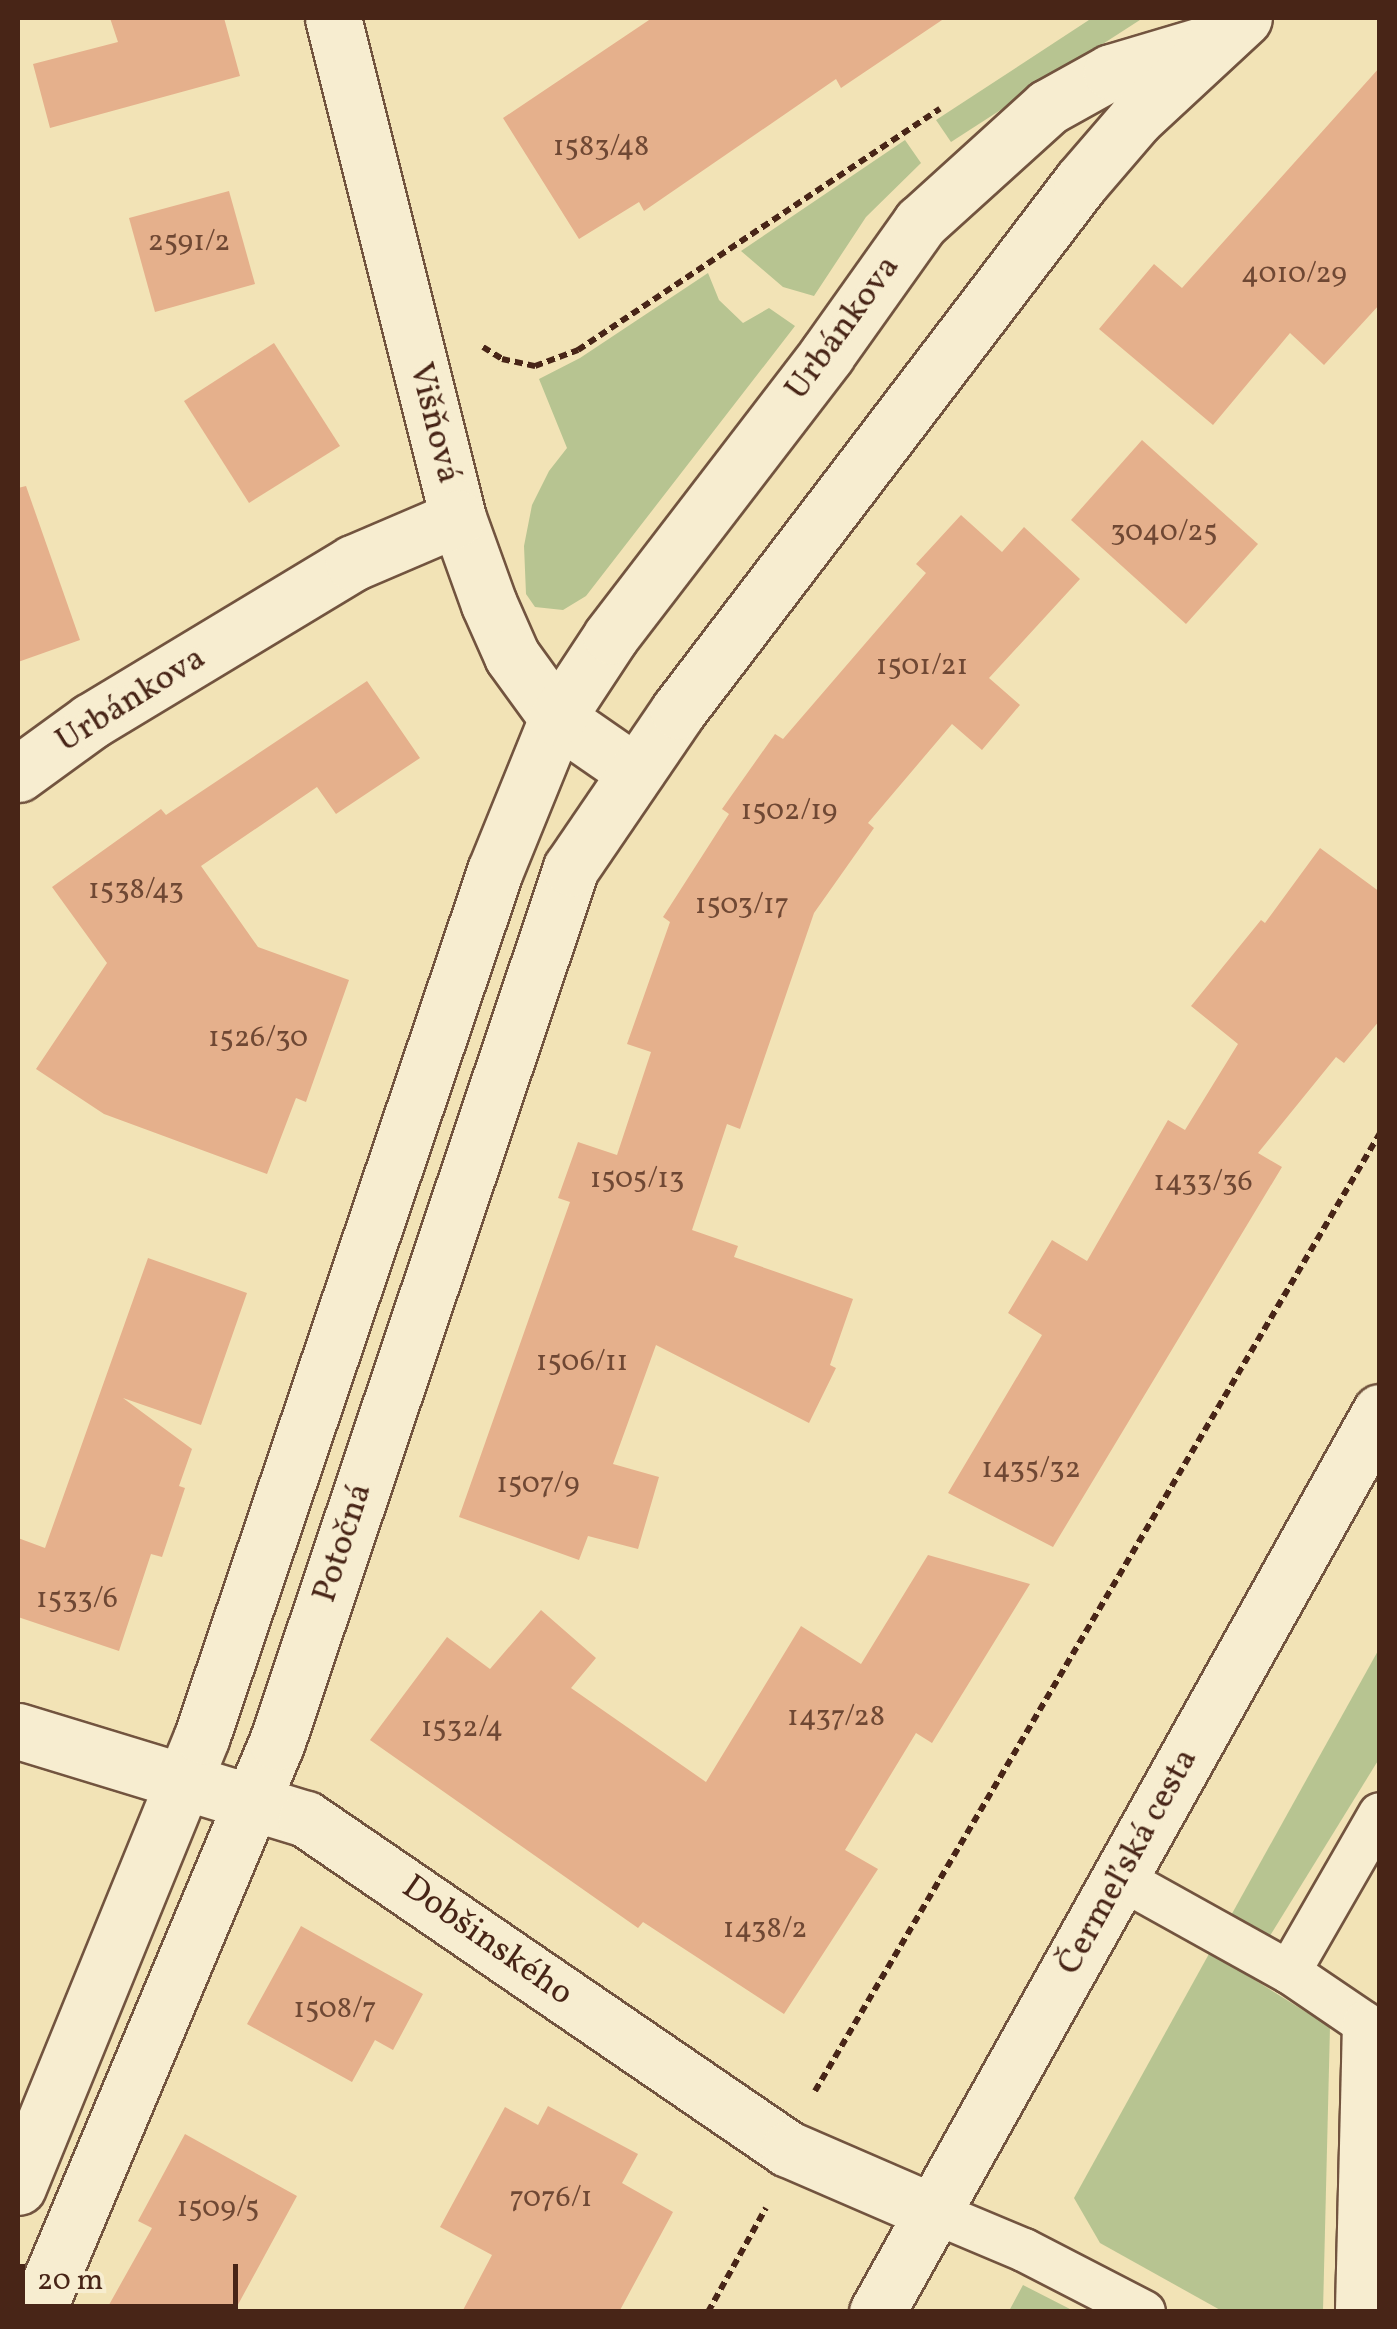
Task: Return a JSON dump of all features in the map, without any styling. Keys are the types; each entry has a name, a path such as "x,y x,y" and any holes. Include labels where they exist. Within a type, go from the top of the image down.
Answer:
{"street":[{"name":"Višňová","path":"333,18 458,518 512,656 556,718 635,772"},
{"name":"Urbánkova","path":"556,718 611,636 827,354 920,224 1048,107 1111,72 1230,29"},
{"name":"Urbánkova","path":"635,772 1081,182 1136,118 1230,29"},
{"name":"Urbánkova","path":"18,774 91,721 352,564 458,518"},
{"name":"Potočná","path":"18,2187 183,1784 254,1592 495,871 556,718"},
{"name":"Potočná","path":"37,2312 253,1804 560,894 587,838 635,772"},
{"name":"Čermeľská cesta","path":"877,2312 930,2210 1380,1412"},
{"name":"Dobšinského","path":"18,1730 306,1819 788,2149 930,2210"}],"lane":[{"path":"1289,1972 1369,1846 1380,1814"},
{"path":"1120,1878 1289,1972 1371,2028 1356,2312"},
{"path":"930,2210 1024,2250 1144,2312"}],"path":[{"path":"406,315 448,302 466,332 502,359 535,366 556,360 594,339 950,103"},
{"path":"708,2312 771,2199 804,2108 1380,1133"}],"green space":[{"path":"1092,18 1143,18 951,142 936,120"},
{"path":"905,140 921,163 866,217 814,296 783,287 741,251"},
{"path":"708,273 719,300 743,323 769,308 795,326 586,596 563,610 535,607 526,594 524,546 532,505 549,471 567,448 539,379 580,358"},
{"path":"1379,1649 1379,1759 1268,1939 1229,1919"},
{"path":"1210,1952 1330,2027 1323,2311 1222,2311 1100,2243 1074,2198"},
{"path":"1023,2285 1068,2308 1074,2311 1009,2311"}],"building":[{"path":"110,18 224,18 240,76 50,128 33,64 118,42"},
{"path":"652,18 945,18 841,88 836,79 644,211 639,202 579,239 503,118"},
{"path":"1380,67 1380,304 1324,365 1290,333 1213,425 1099,329 1154,264 1182,288"},
{"path":"229,191 255,284 155,312 129,218"},
{"path":"274,343 340,446 249,503 184,401"},
{"path":"1142,440 1258,544 1186,624 1071,520"},
{"path":"26,486 80,640 18,662 18,488"},
{"path":"961,515 1002,552 1024,527 1080,579 989,678 1020,705 982,750 952,724 868,823 874,828 814,913 740,1129 727,1124 692,1230 738,1246 734,1257 853,1299 830,1365 836,1368 809,1423 656,1345 613,1464 659,1477 638,1549 588,1536 579,1560 459,1517 570,1202 558,1198 578,1142 617,1155 651,1052 627,1044 670,922 663,917 729,814 722,809 775,734 783,739 926,573 916,564"},
{"path":"367,681 420,758 336,814 317,787 201,866 258,947 349,980 306,1102 296,1098 267,1174 104,1114 36,1069 107,963 52,887 161,809 166,815"},
{"path":"1320,848 1380,892 1380,1020 1344,1063 1336,1057 1258,1153 1282,1167 1053,1547 948,1493 1042,1335 1008,1313 1052,1240 1087,1261 1168,1120 1185,1130 1238,1044 1191,1006 1261,920 1265,923"},
{"path":"148,1258 247,1293 201,1425 123,1398 192,1449 179,1486 185,1488 162,1557 151,1554 119,1651 18,1617 18,1538 45,1548"},
{"path":"928,1555 1030,1584 932,1743 916,1733 845,1850 878,1869 784,2014 643,1922 638,1928 370,1740 447,1637 490,1669 541,1610 596,1658 571,1688 706,1782 801,1626 861,1664"},
{"path":"301,1926 423,1994 393,2050 375,2040 352,2082 247,2024"},
{"path":"548,2106 638,2154 622,2183 673,2212 619,2312 462,2312 492,2255 440,2227 505,2107 538,2125"},
{"path":"185,2134 297,2196 234,2312 105,2312 152,2228 138,2221"}]}
